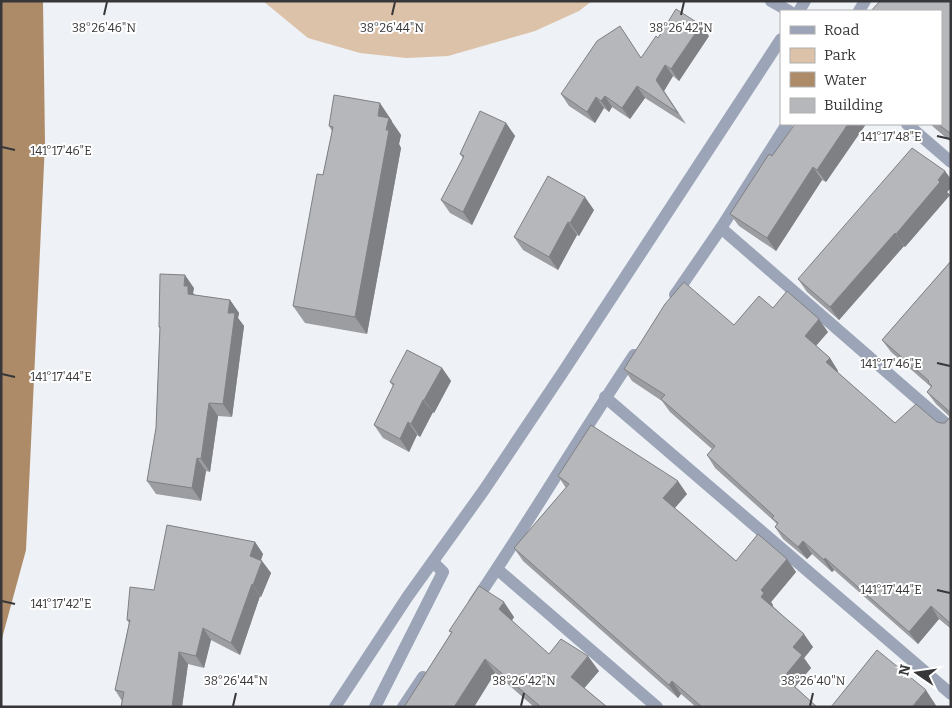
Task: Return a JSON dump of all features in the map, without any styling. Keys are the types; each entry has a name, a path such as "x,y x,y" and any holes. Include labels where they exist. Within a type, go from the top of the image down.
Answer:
{"street":[{"path":"771,1 787,10"},
{"path":"335,707 408,596 484,490 563,372 780,41"},
{"path":"666,309 721,228 786,125"},
{"path":"908,125 951,162"},
{"path":"721,228 951,428"},
{"path":"469,610 638,349"},
{"path":"606,397 951,694"},
{"path":"375,707 443,572 433,562"},
{"path":"497,569 657,707"},
{"path":"403,707 431,666"}],"green space":[{"path":"263,1 592,1 579,11 535,31 448,56 406,58 360,53 308,38"}],"water":[{"path":"1,1 43,1 45,143 26,550 1,642"}],"building":[{"path":"880,1 951,1 951,134 939,125 942,125 942,10 872,10"},
{"path":"676,9 701,25 671,69 665,65 656,80 678,113 637,86 622,108 605,96 601,101 596,97 587,112 561,94 597,41 620,26 641,58 656,36 658,38"},
{"path":"334,95 380,103 378,116 389,118 386,130 389,130 355,317 293,306 317,174 323,175 333,127 329,126"},
{"path":"480,111 506,123 463,212 441,200 464,156 460,154"},
{"path":"794,125 847,125 817,170 813,167 767,238 730,214 769,154 772,156"},
{"path":"912,148 945,171 938,180 940,182 830,307 798,279"},
{"path":"548,176 585,197 570,223 568,222 549,257 514,237"},
{"path":"951,261 951,624 931,606 909,632 825,558 824,560 803,541 798,547 775,527 778,523 772,518 774,516 707,455 715,446 661,399 665,395 624,369 665,304 684,282 734,325 759,296 773,308 787,291 819,319 805,336 830,358 826,362 895,423 916,404 937,422 945,423 950,417 950,412 927,392 932,386 929,381 882,340"},
{"path":"160,274 185,275 184,286 188,286 188,294 230,300 228,313 235,313 223,404 209,403 201,459 197,458 192,488 147,481 156,428"},
{"path":"407,350 442,368 411,424 408,422 400,439 374,425 394,384 390,382"},
{"path":"591,425 678,481 663,498 736,561 758,534 787,559 761,590 764,593 761,597 804,634 793,647 802,655 784,677 817,707 702,707 672,681 669,685 514,548 569,484 558,476"},
{"path":"167,525 255,542 250,556 262,561 231,643 203,628 196,656 179,652 172,707 121,707 124,692 115,690 130,620 127,620 130,587 154,590"},
{"path":"479,586 504,602 499,609 549,654 561,639 588,656 571,677 607,707 541,707 485,659 454,707 404,707 452,632 449,631"},
{"path":"877,650 926,690 912,707 831,707"}]}
